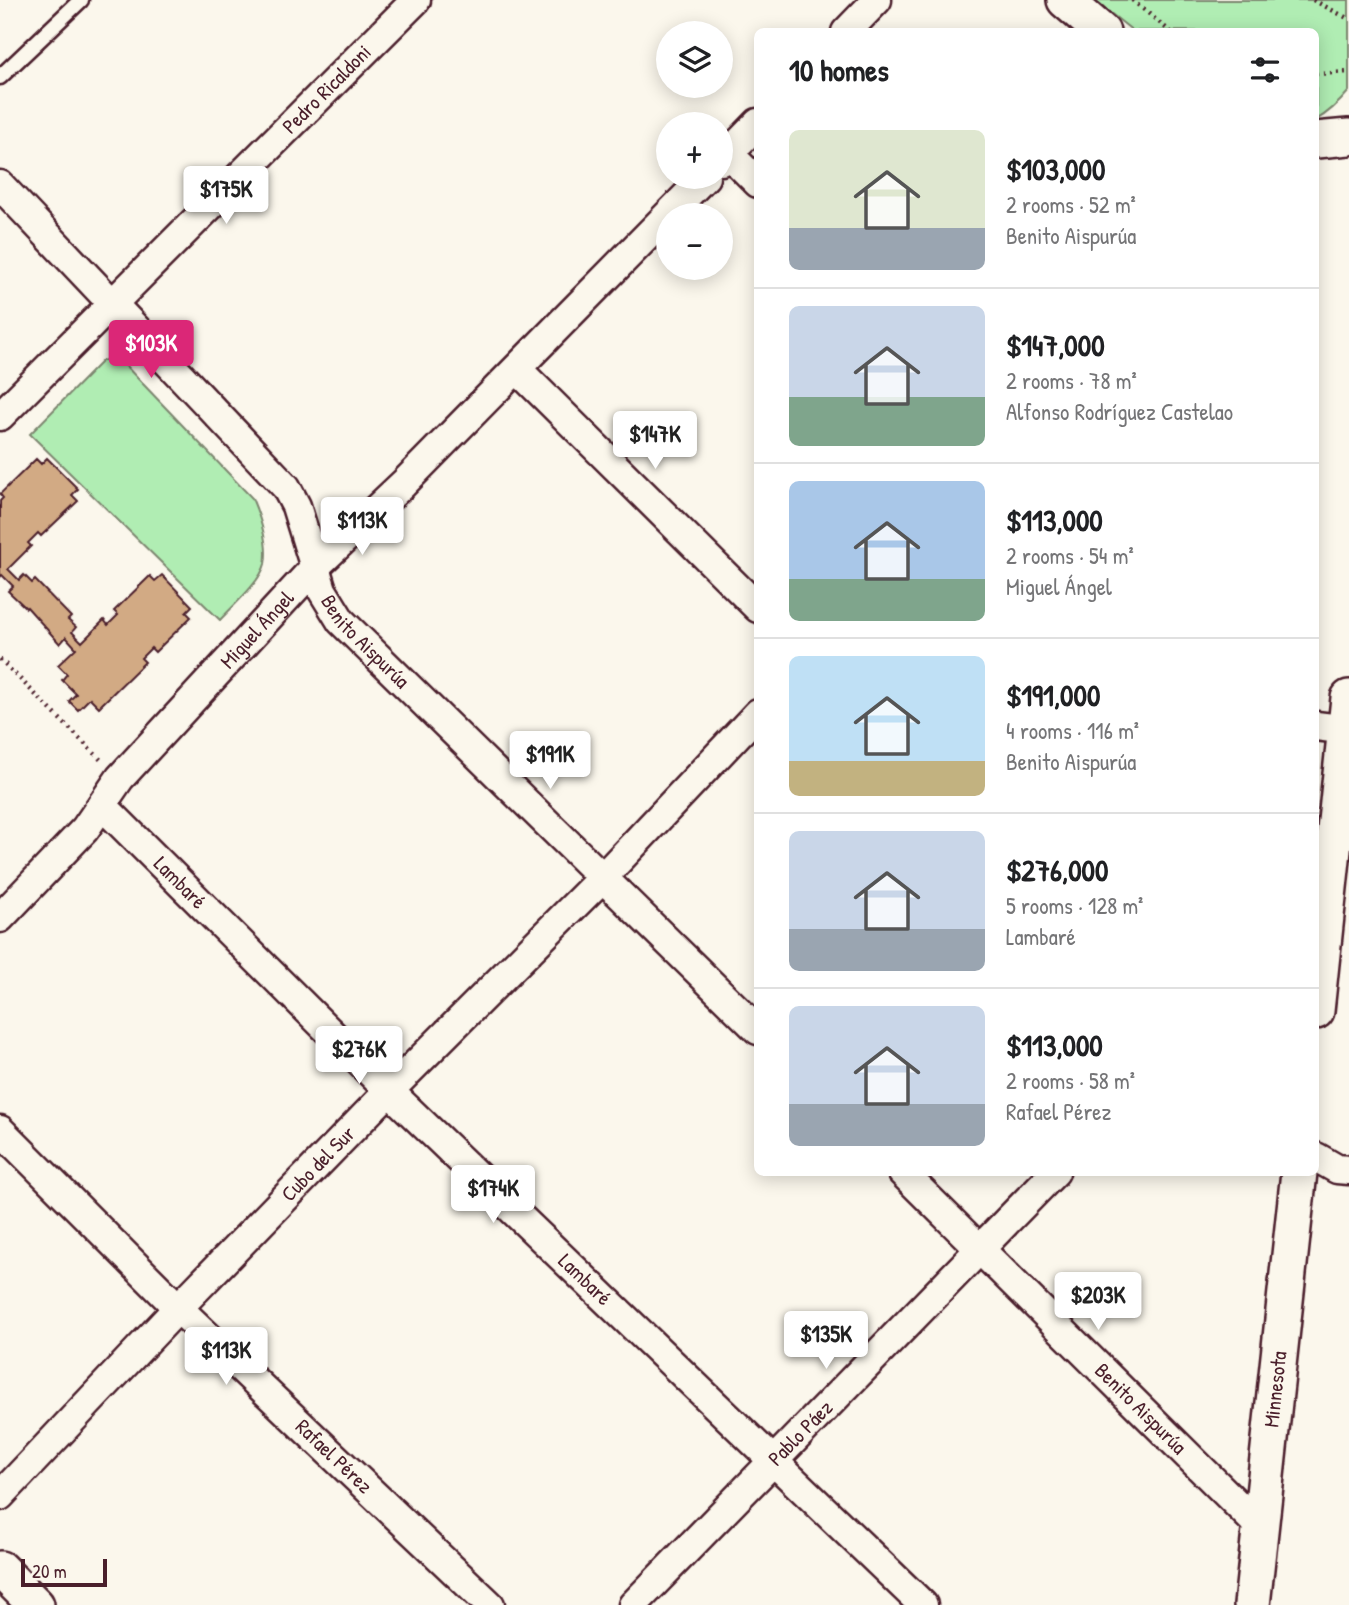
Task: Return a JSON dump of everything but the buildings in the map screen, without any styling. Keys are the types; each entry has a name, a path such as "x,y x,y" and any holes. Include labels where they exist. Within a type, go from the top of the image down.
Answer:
{"street":[{"name":"Pedro Ricaldoni","path":"0,416 416,0"},
{"path":"850,28 877,0"},
{"path":"1065,0 1097,28"},
{"path":"733,149 754,127"},
{"path":"1319,140 1349,137"},
{"path":"733,163 754,180"},
{"name":"Benito Aispurúa","path":"0,185 286,487 296,506 322,590 341,621 754,1026"},
{"name":"Miguel Ángel","path":"0,918 85,829 120,778 315,567 403,484 693,189"},
{"path":"517,369 754,604"},
{"name":"Cubo del Sur","path":"0,1496 178,1308 389,1091 603,877 754,717"},
{"path":"1319,975 1340,721"},
{"name":"Lambaré","path":"102,804 389,1091 923,1605"},
{"name":"Rafael Pérez","path":"0,1130 178,1308 490,1605"},
{"path":"1319,1159 1337,1169 1349,1170"},
{"name":"Benito Aispurúa","path":"906,1176 1260,1527"},
{"name":"Pablo Páez","path":"633,1605 1051,1176"},
{"name":"Minnesota","path":"1252,1605 1299,1176"},
{"path":"0,1569 36,1605"}],"lane":[{"path":"0,77 82,0"}],"path":[{"path":"1132,0 1166,28"},
{"path":"1313,0 1349,19"},
{"path":"1319,74 1349,72"},
{"path":"0,659 120,778"}],"green space":[{"path":"1094,0 1349,0 1349,91 1319,118 1319,28 1129,28"},
{"path":"102,361 121,361 252,498 265,539 265,564 252,586 220,620 30,434"}]}
